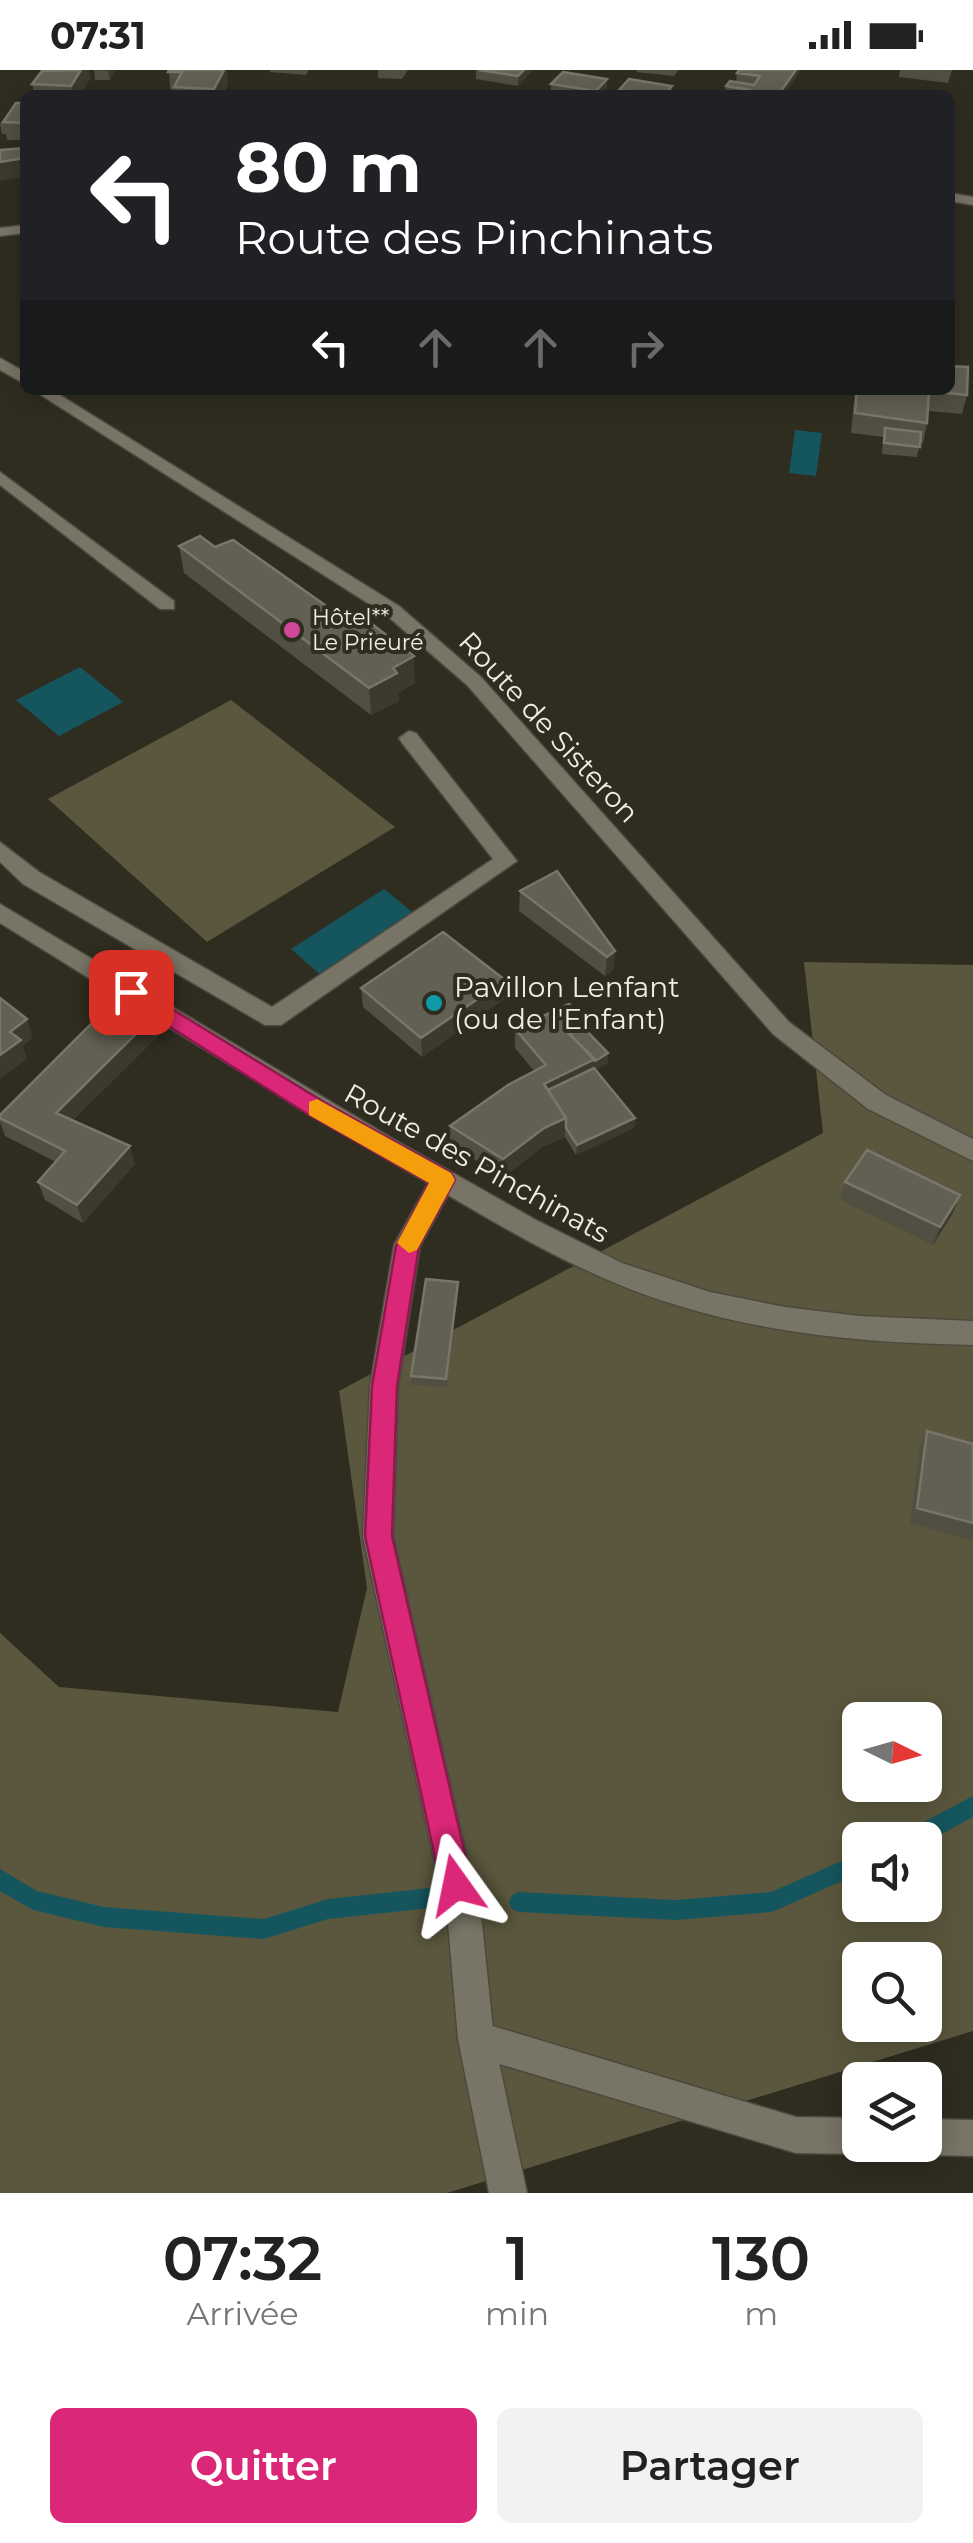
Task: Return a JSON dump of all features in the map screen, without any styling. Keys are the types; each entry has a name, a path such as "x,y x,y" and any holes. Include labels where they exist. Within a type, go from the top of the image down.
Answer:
{"street":[{"name":"Route de Sisteron","path":"49,395 392,610 474,681 781,1028 877,1102 973,1150"},
{"path":"0,477 168,605"},
{"path":"0,850 31,878 274,1019 506,861 410,738"},
{"name":"Route des Pinchinats","path":"0,912 316,1108 586,1261 673,1293 778,1318 866,1332 973,1333"},
{"path":"443,1180 408,1246 384,1386 378,1536 465,1924 476,2038 508,2193"},
{"path":"476,2038 796,2135 842,2136"},
{"path":"942,2137 973,2138"}],"shaded area":[{"path":"231,700 395,827 207,942 48,799"},
{"path":"804,962 973,965 973,2031 942,2041 942,1942 842,1942 842,2042 937,2042 872,2062 842,2062 842,2071 447,2193 0,2193 0,1633 59,1687 338,1712 367,1588 339,1391 823,1133"}],"water":[{"path":"795,430 822,433 816,476 789,473"},
{"path":"80,667 123,702 59,736 16,700"},
{"path":"384,889 417,916 323,977 291,949"}],"building":[{"path":"81,70 71,86 32,84 42,71"},
{"path":"169,70 224,70 214,89 174,87 182,72"},
{"path":"479,70 524,70 518,76"},
{"path":"796,70 782,90 726,86 730,81 754,85 760,76 737,73"},
{"path":"563,72 607,79 597,90 551,84"},
{"path":"629,79 672,86 668,90 619,90"},
{"path":"16,103 20,103 20,123 3,122"},
{"path":"20,148 20,159 0,162 0,150"},
{"path":"955,366 968,367 967,395 955,394"},
{"path":"857,395 929,395 927,423 855,413"},
{"path":"885,428 921,432 920,447 884,443"},
{"path":"200,536 215,547 233,540 356,627 368,621 414,656 393,668 397,673 369,688 179,546"},
{"path":"557,871 615,951 607,957 520,891"},
{"name":"Pavillon Lenfant (ou de l'Enfant)","path":"443,932 505,980 421,1038 361,988"},
{"path":"0,998 27,1019 10,1032 21,1040 0,1055"},
{"path":"117,998 154,1016 56,1113 130,1146 77,1205 38,1182 65,1151 0,1115"},
{"path":"569,1004 584,1018 564,1029 595,1059 544,1084 566,1118 544,1128 503,1159 450,1126 508,1085 546,1065 515,1029"},
{"path":"583,1027 608,1053 595,1061 570,1034"},
{"path":"594,1068 635,1118 577,1145 548,1090"},
{"path":"867,1150 960,1195 940,1227 845,1182"},
{"path":"426,1279 458,1282 446,1379 411,1376"},
{"path":"927,1431 973,1444 973,1523 917,1508"}],"waterway":[{"path":"942,1823 973,1806"},
{"path":"519,1902 676,1910 772,1902 842,1871"},
{"path":"0,1879 33,1900 104,1917 264,1929 328,1909 439,1897"}],"slow traffic":[{"path":"317,1108 443,1180 409,1243"}],"place":[{"name":"Hôtel** Le Prieuré","path":"292,630"},
{"name":"Pavillon Lenfant (ou de l'Enfant)","path":"434,1003"}],"route":[{"path":"131,992 316,1108 443,1180 408,1246 384,1386 378,1536 456,1885"}]}
